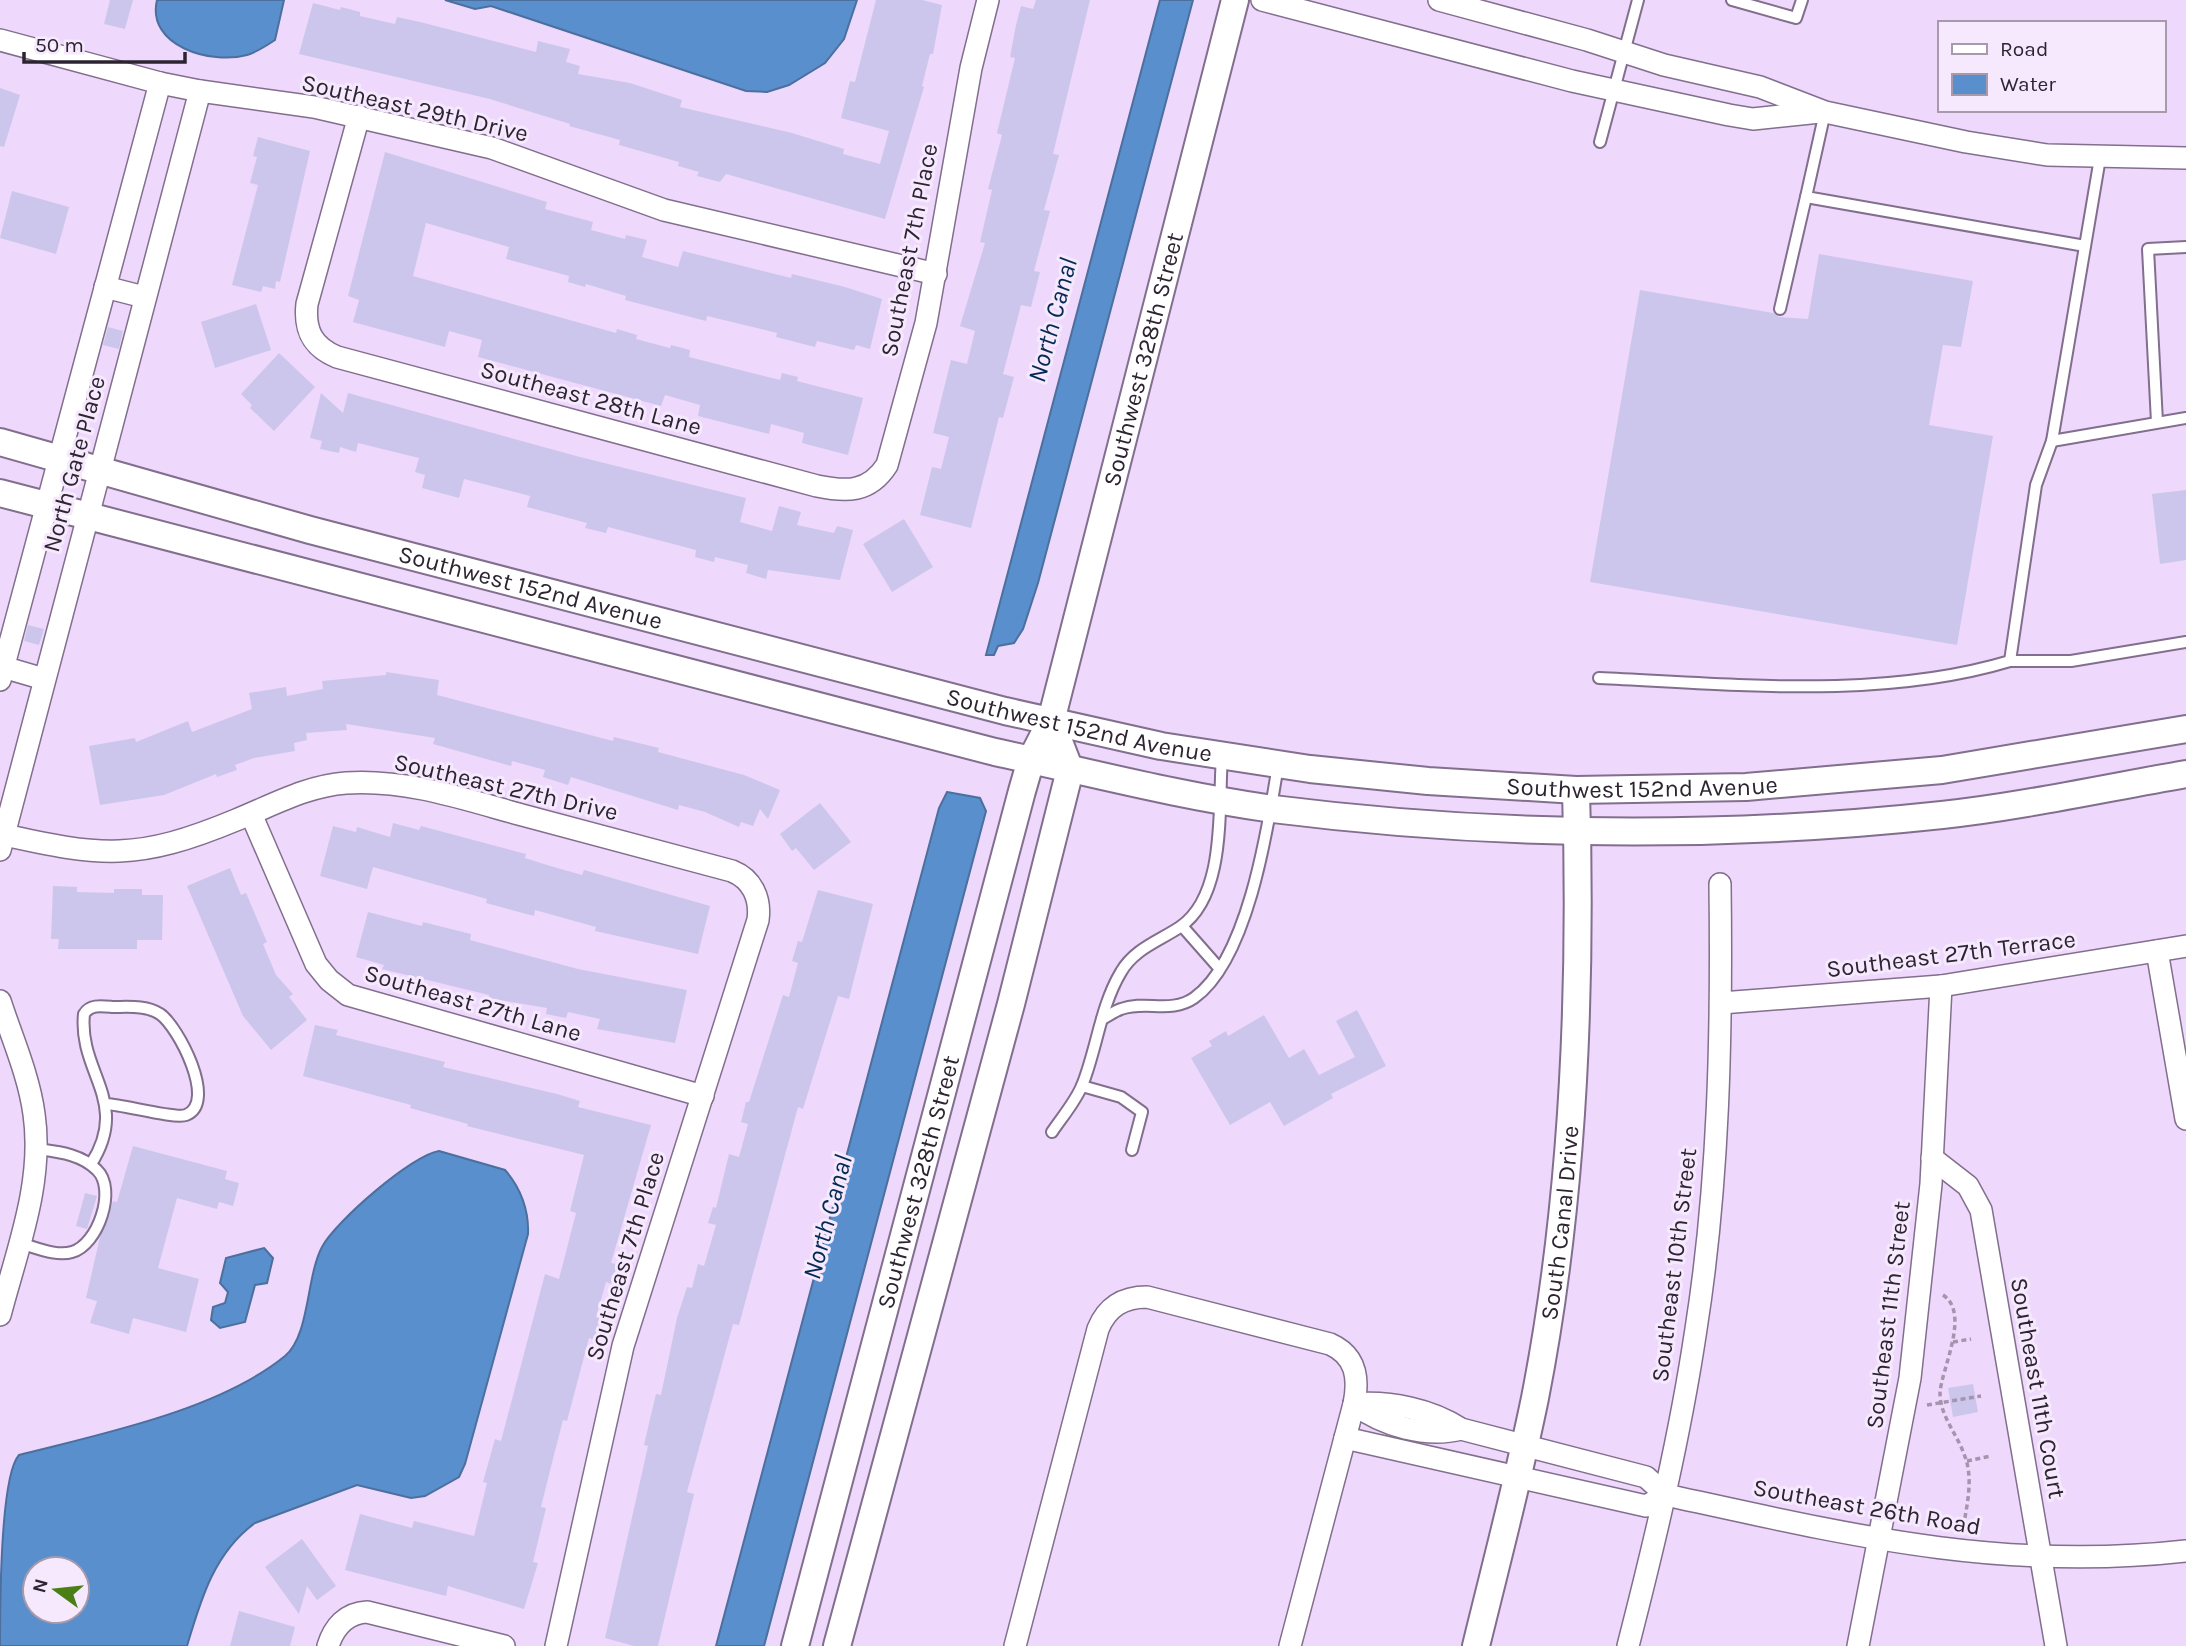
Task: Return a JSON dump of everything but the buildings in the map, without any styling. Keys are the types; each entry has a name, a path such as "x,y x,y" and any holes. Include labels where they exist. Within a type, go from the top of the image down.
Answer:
{"street":[{"name":"Southeast 7th Place","path":"853,490 873,482 887,465 926,323 971,68 988,0"},
{"name":"Southwest 328th Street","path":"795,1646 1031,760 1051,721 1235,0"},
{"path":"1262,0 1614,91 1753,119 1825,112"},
{"path":"1438,0 1760,87 1825,112 2004,149 2100,158 2186,158"},
{"name":"Southeast 29th Drive","path":"0,40 160,83 314,107 492,148 664,210 936,274"},
{"name":"North Gate Place","path":"2,673 44,505 160,83"},
{"name":"North Gate Place","path":"1,840 87,516 102,470 144,297 200,91"},
{"name":"Southeast 28th Lane","path":"359,116 307,304 307,324 318,348 337,358 817,486 853,490"},
{"path":"105,287 144,297"},
{"name":"Southwest 152nd Avenue","path":"0,442 310,530 1051,721 1222,757 1278,765 1428,781 1576,790 1707,789 1864,779 2007,761 2186,729"},
{"name":"Southwest 152nd Avenue","path":"0,493 1070,770 1271,808 1439,826 1578,832 1708,832 1865,822 1994,808 2186,774"},
{"path":"2,673 44,679"},
{"path":"1051,721 1070,770"},
{"name":"Southwest 328th Street","path":"837,1646 1005,1027 1070,770"},
{"name":"Southeast 27th Drive","path":"1,840 121,853 174,844 299,792 331,785 405,785 732,871 745,878 753,887"},
{"name":"South Canal Drive","path":"1476,1646 1524,1445 1542,1353 1562,1212 1574,1027 1578,832 1576,790"},
{"name":"Southeast 27th Lane","path":"251,814 316,964 329,981 348,995 703,1096"},
{"name":"Southeast 10th Street","path":"1628,1646 1666,1494 1697,1329 1713,1163 1721,1003 1720,884"},
{"name":"Southeast 7th Place","path":"556,1646 623,1346 758,920 759,906 753,887"},
{"name":"Southeast 27th Terrace","path":"1721,1003 1941,986 2186,946"},
{"path":"2157,951 2186,1119"},
{"name":"Southeast 11th Street","path":"1858,1646 1910,1378 1932,1158 1941,986"},
{"path":"0,1001 29,1089 37,1149 32,1193 0,1315"},
{"name":"Southeast 11th Court","path":"1932,1158 1968,1186 1979,1205 2056,1646"},
{"path":"1015,1646 1098,1329 1107,1311 1116,1304 1126,1299 1147,1297 1330,1344 1343,1352 1353,1364 1357,1387 1354,1405 1290,1646"},
{"name":"Southeast 26th Road","path":"1354,1405 1379,1402 1442,1417 1461,1429 1646,1477 1666,1494 1879,1541 2042,1559 2186,1551"},
{"name":"Southeast 26th Road","path":"1345,1438 1646,1506 1666,1494"},
{"path":"1604,1497 1611,1468"},
{"path":"328,1646 340,1624 352,1616 367,1612 504,1646"}],"lane":[{"path":"1600,142 1638,0"},
{"path":"1732,0 1797,18 1802,0"},
{"path":"1780,309 1825,112"},
{"path":"2010,661 2036,485 2052,442 2100,158"},
{"path":"1806,197 2085,246"},
{"path":"2158,422 2148,249 2186,247"},
{"path":"2052,442 2186,418"},
{"path":"1599,678 1802,688 1966,674 2010,661 2071,661 2186,642"},
{"path":"1052,1132 1083,1086 1102,1019 1122,970 1152,941 1182,926 1205,896 1218,848 1218,800 1222,757"},
{"path":"1102,1019 1121,1009 1174,1008 1194,998 1219,968 1247,912 1278,765"},
{"path":"1182,926 1219,968"},
{"path":"91,1164 100,1149 107,1122 107,1104 84,1033 83,1014 92,1007 101,1006 155,1011 168,1020 190,1062 199,1090 196,1107 189,1113 177,1116 133,1106 107,1104"},
{"path":"1083,1086 1121,1097 1142,1112 1132,1150"},
{"path":"19,1242 68,1254 85,1246 97,1227 106,1188 99,1171 91,1164 76,1156 37,1149"}],"path":[{"path":"1943,1295 1951,1306 1953,1342 1942,1384 1941,1403 1967,1461 1969,1488 1962,1531"},
{"path":"1953,1342 1971,1339"},
{"path":"1927,1405 1981,1396"},
{"path":"1967,1461 1991,1456"}],"water":[{"path":"157,0 284,0 275,40 251,54 216,57 184,48 171,40 161,29 156,16"},
{"path":"445,0 857,0 844,39 825,63 789,85 767,92 746,91 491,6 475,9"},
{"name":"North Canal","path":"1160,0 1193,0 1038,583 1023,629 1014,643 998,646 994,655 986,655"},
{"name":"North Canal","path":"947,792 980,798 986,811 764,1646 716,1646 939,808"},
{"path":"439,1151 505,1170 520,1192 528,1225 528,1234 465,1464 459,1477 425,1496 411,1498 357,1485 255,1523 229,1548 219,1563 204,1594 187,1646 0,1646 5,1515 8,1488 19,1455 122,1429 193,1406 258,1375 285,1356 299,1334 322,1247 342,1222 375,1191 411,1164"},
{"path":"264,1248 273,1258 267,1283 255,1285 245,1322 220,1328 211,1320 213,1307 225,1303 228,1292 220,1283 226,1258"}]}
